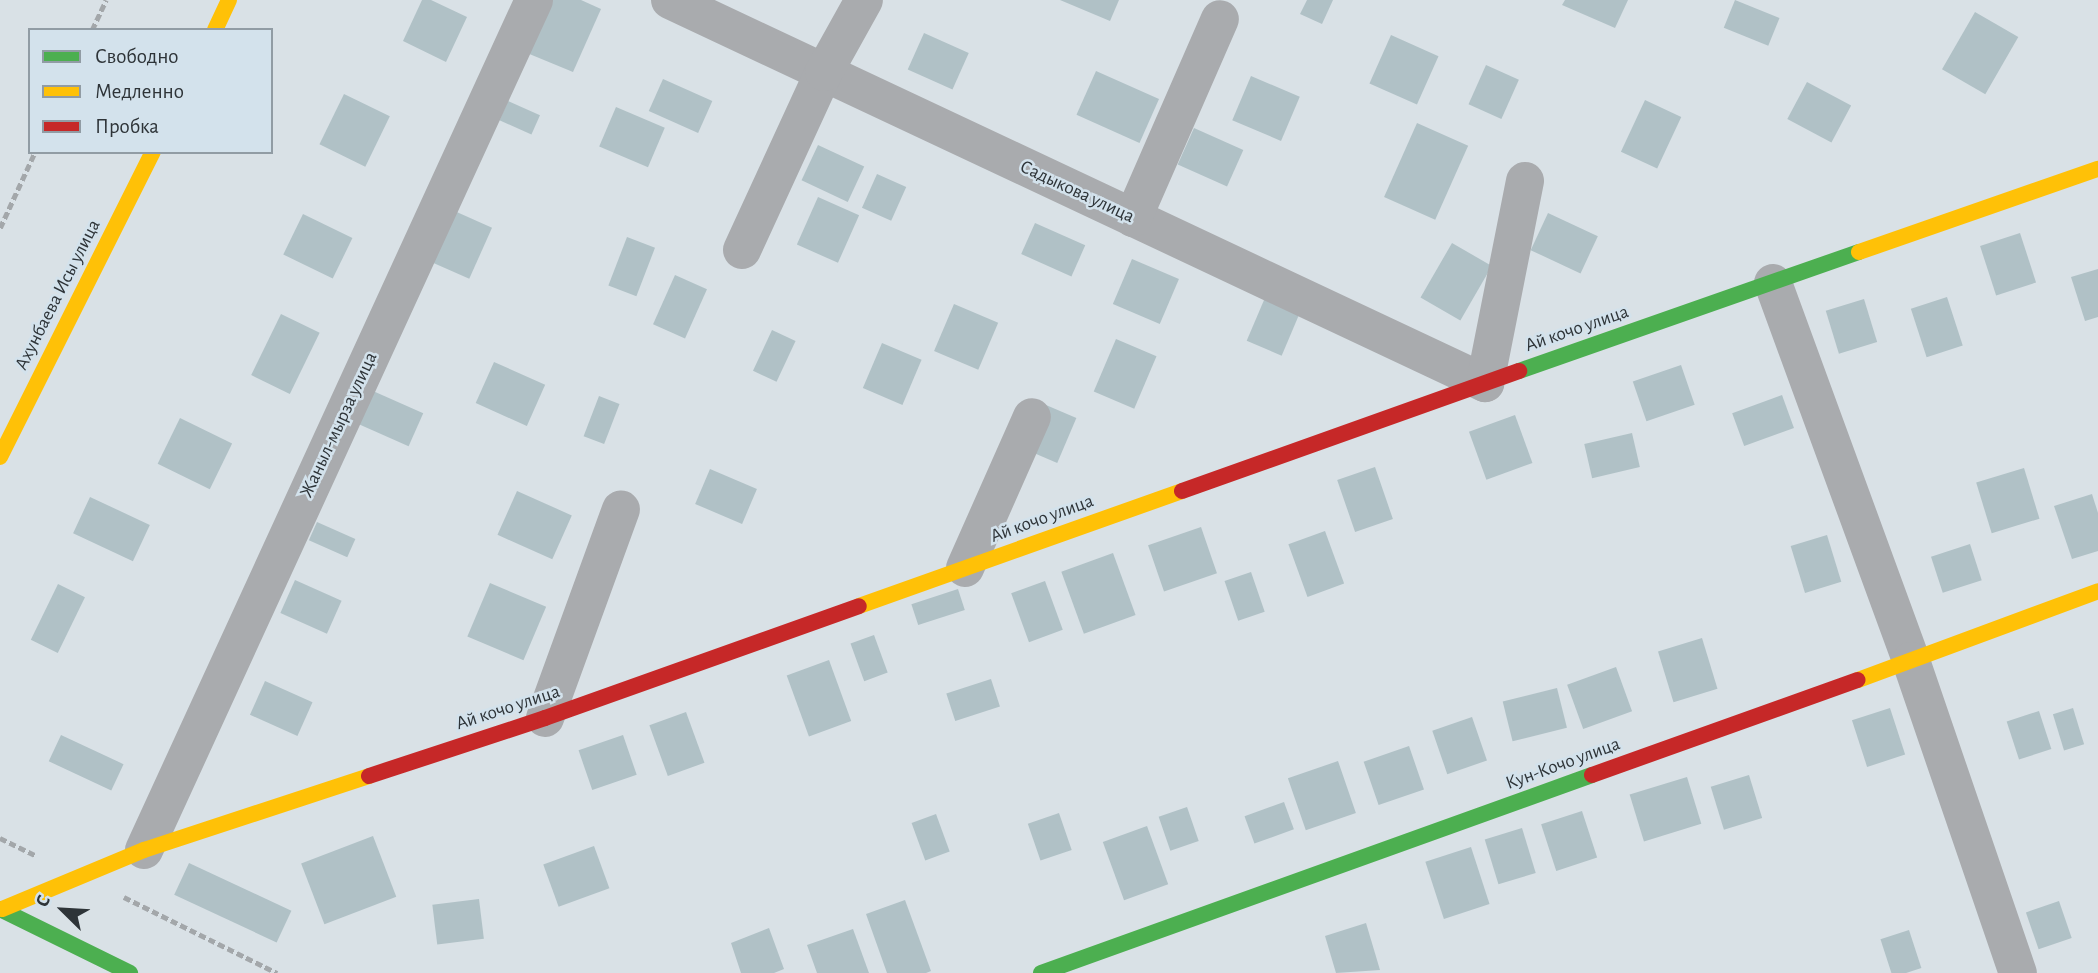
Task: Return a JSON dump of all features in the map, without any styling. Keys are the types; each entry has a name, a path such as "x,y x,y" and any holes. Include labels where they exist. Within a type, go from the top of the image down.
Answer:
{"street":[{"path":"216,28 229,0"},
{"name":"Жаныл-мырза улица","path":"144,850 534,0"},
{"name":"Садыкова улица","path":"670,0 1485,383"},
{"path":"742,250 824,72 864,0"},
{"path":"1133,218 1220,19"},
{"name":"Ахунбаева Исы улица","path":"0,457 152,154"},
{"name":"Ай кочо улица","path":"1,909 144,850 545,718 1485,383 2098,169"},
{"path":"1485,383 1525,181"},
{"path":"1773,283 1911,661 2018,973"},
{"path":"965,568 1032,417"},
{"path":"545,718 621,509"},
{"name":"Кун-Кочо улица","path":"1041,973 1911,661 2098,591"},
{"path":"1,909 130,973"}],"path":[{"path":"93,28 106,0"},
{"path":"0,228 34,154"},
{"path":"0,838 276,973"}],"building":[{"path":"422,0 431,0 467,17 446,62 403,41"},
{"path":"550,0 581,0 601,9 573,72 527,53"},
{"path":"1060,0 1119,0 1110,21"},
{"path":"1307,0 1333,0 1322,24 1300,14"},
{"path":"1565,0 1628,0 1615,28 1562,5"},
{"path":"1735,0 1780,18 1768,46 1724,28"},
{"path":"1975,12 2018,37 1985,94 1942,69"},
{"path":"924,33 969,53 952,89 908,70"},
{"path":"1391,35 1439,56 1417,105 1369,83"},
{"path":"1486,65 1519,80 1501,119 1469,104"},
{"path":"1096,71 1159,99 1140,143 1076,115"},
{"path":"1251,76 1300,97 1281,141 1232,120"},
{"path":"663,79 712,101 698,133 649,111"},
{"path":"1807,82 1851,105 1831,143 1787,119"},
{"path":"344,94 390,116 365,167 319,144"},
{"path":"1645,100 1681,117 1657,169 1621,152"},
{"path":"508,101 540,115 531,134 499,120"},
{"path":"616,107 665,128 648,167 599,147"},
{"path":"1417,123 1468,146 1435,220 1384,197"},
{"path":"1194,128 1243,150 1227,187 1178,165"},
{"path":"818,145 864,167 848,202 802,180"},
{"path":"877,174 906,187 891,221 862,208"},
{"path":"818,197 859,215 838,263 797,245"},
{"path":"450,209 492,228 469,279 427,260"},
{"path":"1548,213 1598,236 1581,273 1531,250"},
{"path":"303,214 352,238 333,279 283,254"},
{"path":"1035,223 1085,245 1071,276 1021,254"},
{"path":"2020,233 2036,282 1996,295 1980,246"},
{"path":"627,237 655,248 636,296 608,286"},
{"path":"1452,243 1492,266 1460,321 1420,298"},
{"path":"1132,259 1179,279 1160,324 1113,304"},
{"path":"2098,269 2098,317 2085,321 2071,277"},
{"path":"675,275 707,289 685,339 653,324"},
{"path":"1267,293 1302,308 1282,356 1247,341"},
{"path":"1947,297 1963,346 1927,357 1911,309"},
{"path":"1864,299 1877,342 1839,354 1826,311"},
{"path":"954,304 998,323 978,370 934,351"},
{"path":"281,314 320,333 290,394 251,375"},
{"path":"772,330 796,341 777,382 753,371"},
{"path":"1116,339 1157,356 1134,409 1094,391"},
{"path":"882,343 922,360 902,405 863,388"},
{"path":"494,362 545,385 527,426 476,403"},
{"path":"1681,365 1695,405 1646,421 1633,382"},
{"path":"373,391 423,413 409,446 358,424"},
{"path":"1782,395 1794,428 1744,446 1732,413"},
{"path":"599,396 620,404 604,444 584,436"},
{"path":"1046,405 1076,418 1057,463 1027,450"},
{"path":"1515,415 1532,463 1486,480 1469,432"},
{"path":"180,418 232,443 210,489 158,464"},
{"path":"1632,433 1640,467 1592,478 1584,444"},
{"path":"1375,467 1393,519 1355,532 1337,480"},
{"path":"2024,468 2039,519 1992,533 1976,483"},
{"path":"710,469 757,489 742,524 695,504"},
{"path":"517,491 572,515 552,559 497,535"},
{"path":"2092,494 2098,513 2098,551 2072,559 2054,506"},
{"path":"90,497 150,525 133,561 73,533"},
{"path":"317,522 355,539 347,557 309,540"},
{"path":"1201,527 1217,573 1164,592 1148,545"},
{"path":"1325,531 1344,584 1308,597 1288,544"},
{"path":"1827,535 1841,582 1805,593 1791,546"},
{"path":"1970,544 1982,580 1943,593 1931,557"},
{"path":"1113,553 1136,615 1084,634 1061,572"},
{"path":"1251,572 1265,612 1238,621 1225,581"},
{"path":"295,580 342,601 327,634 280,613"},
{"path":"1045,581 1063,630 1029,642 1011,593"},
{"path":"490,583 546,607 523,660 467,636"},
{"path":"58,584 85,597 58,653 31,640"},
{"path":"958,589 965,610 918,625 911,604"},
{"path":"874,635 888,673 864,681 851,644"},
{"path":"1702,638 1717,689 1674,702 1658,651"},
{"path":"829,660 851,721 809,736 787,675"},
{"path":"1616,667 1632,711 1583,729 1567,685"},
{"path":"991,679 1000,707 955,721 946,694"},
{"path":"265,681 313,702 297,736 250,715"},
{"path":"1557,688 1567,728 1513,741 1503,702"},
{"path":"1890,708 1905,755 1867,767 1852,720"},
{"path":"2073,708 2084,744 2064,750 2053,714"},
{"path":"2039,711 2051,749 2019,760 2007,722"},
{"path":"686,712 704,763 668,776 649,725"},
{"path":"1472,717 1487,760 1447,774 1432,731"},
{"path":"61,735 124,764 111,790 49,761"},
{"path":"623,735 637,775 592,790 579,750"},
{"path":"1409,746 1424,789 1379,805 1364,762"},
{"path":"1338,761 1356,813 1306,830 1288,778"},
{"path":"1749,775 1762,818 1724,830 1711,787"},
{"path":"1687,777 1701,824 1644,841 1630,795"},
{"path":"1284,802 1294,829 1254,844 1245,816"},
{"path":"1187,807 1199,841 1170,851 1159,817"},
{"path":"1582,811 1597,858 1556,871 1541,824"},
{"path":"1059,813 1072,850 1040,861 1028,824"},
{"path":"936,814 950,852 925,860 912,823"},
{"path":"1147,826 1168,884 1124,900 1103,842"},
{"path":"1522,828 1536,873 1498,884 1485,839"},
{"path":"373,836 396,897 324,924 301,864"},
{"path":"594,846 609,888 559,907 543,864"},
{"path":"1471,847 1490,904 1444,919 1425,862"},
{"path":"189,863 291,911 277,942 174,895"},
{"path":"479,899 484,939 437,944 432,905"},
{"path":"905,900 931,971 926,973 887,973 866,914"},
{"path":"2059,901 2072,938 2039,949 2026,912"},
{"path":"1366,923 1380,970 1336,973 1325,936"},
{"path":"769,928 784,969 774,973 741,973 731,943"},
{"path":"853,929 869,973 817,973 807,945"},
{"path":"1909,930 1921,968 1906,973 1891,973 1880,939"}],"traffic: fast":[{"path":"1519,371 1859,252"},
{"path":"1041,973 1592,775"},
{"path":"0,909 130,973"}],"traffic: slow":[{"path":"216,28 229,0"},
{"path":"0,457 152,154"},
{"path":"1859,252 2098,169"},
{"path":"859,606 1182,491"},
{"path":"1858,680 2098,591"},
{"path":"2,909 144,850 369,776"}],"traffic: jam":[{"path":"1182,491 1519,371"},
{"path":"369,776 545,718 859,606"},
{"path":"1592,775 1858,680"}]}
